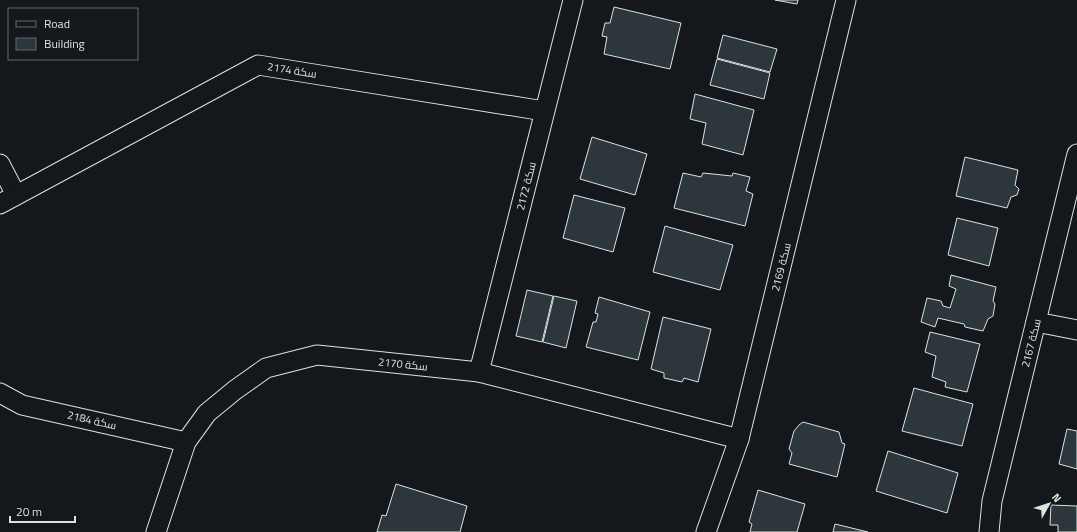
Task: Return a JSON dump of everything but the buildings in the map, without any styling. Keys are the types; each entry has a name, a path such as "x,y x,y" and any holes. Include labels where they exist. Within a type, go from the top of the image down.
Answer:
{"street":[{"name":"سكة 2172","path":"479,372 573,0"},
{"name":"سكة 2169","path":"706,532 739,439 846,0"},
{"name":"سكة 2174","path":"8,200 258,65 544,112"},
{"name":"سكة 2167","path":"989,532 992,501 1077,154"},
{"path":"0,164 8,200"},
{"path":"1036,322 1077,330"},
{"name":"سكة 2170","path":"156,532 186,442 207,413 235,390 266,368 317,355 479,372 739,439"},
{"name":"سكة 2184","path":"0,393 22,404 186,442"}]}
